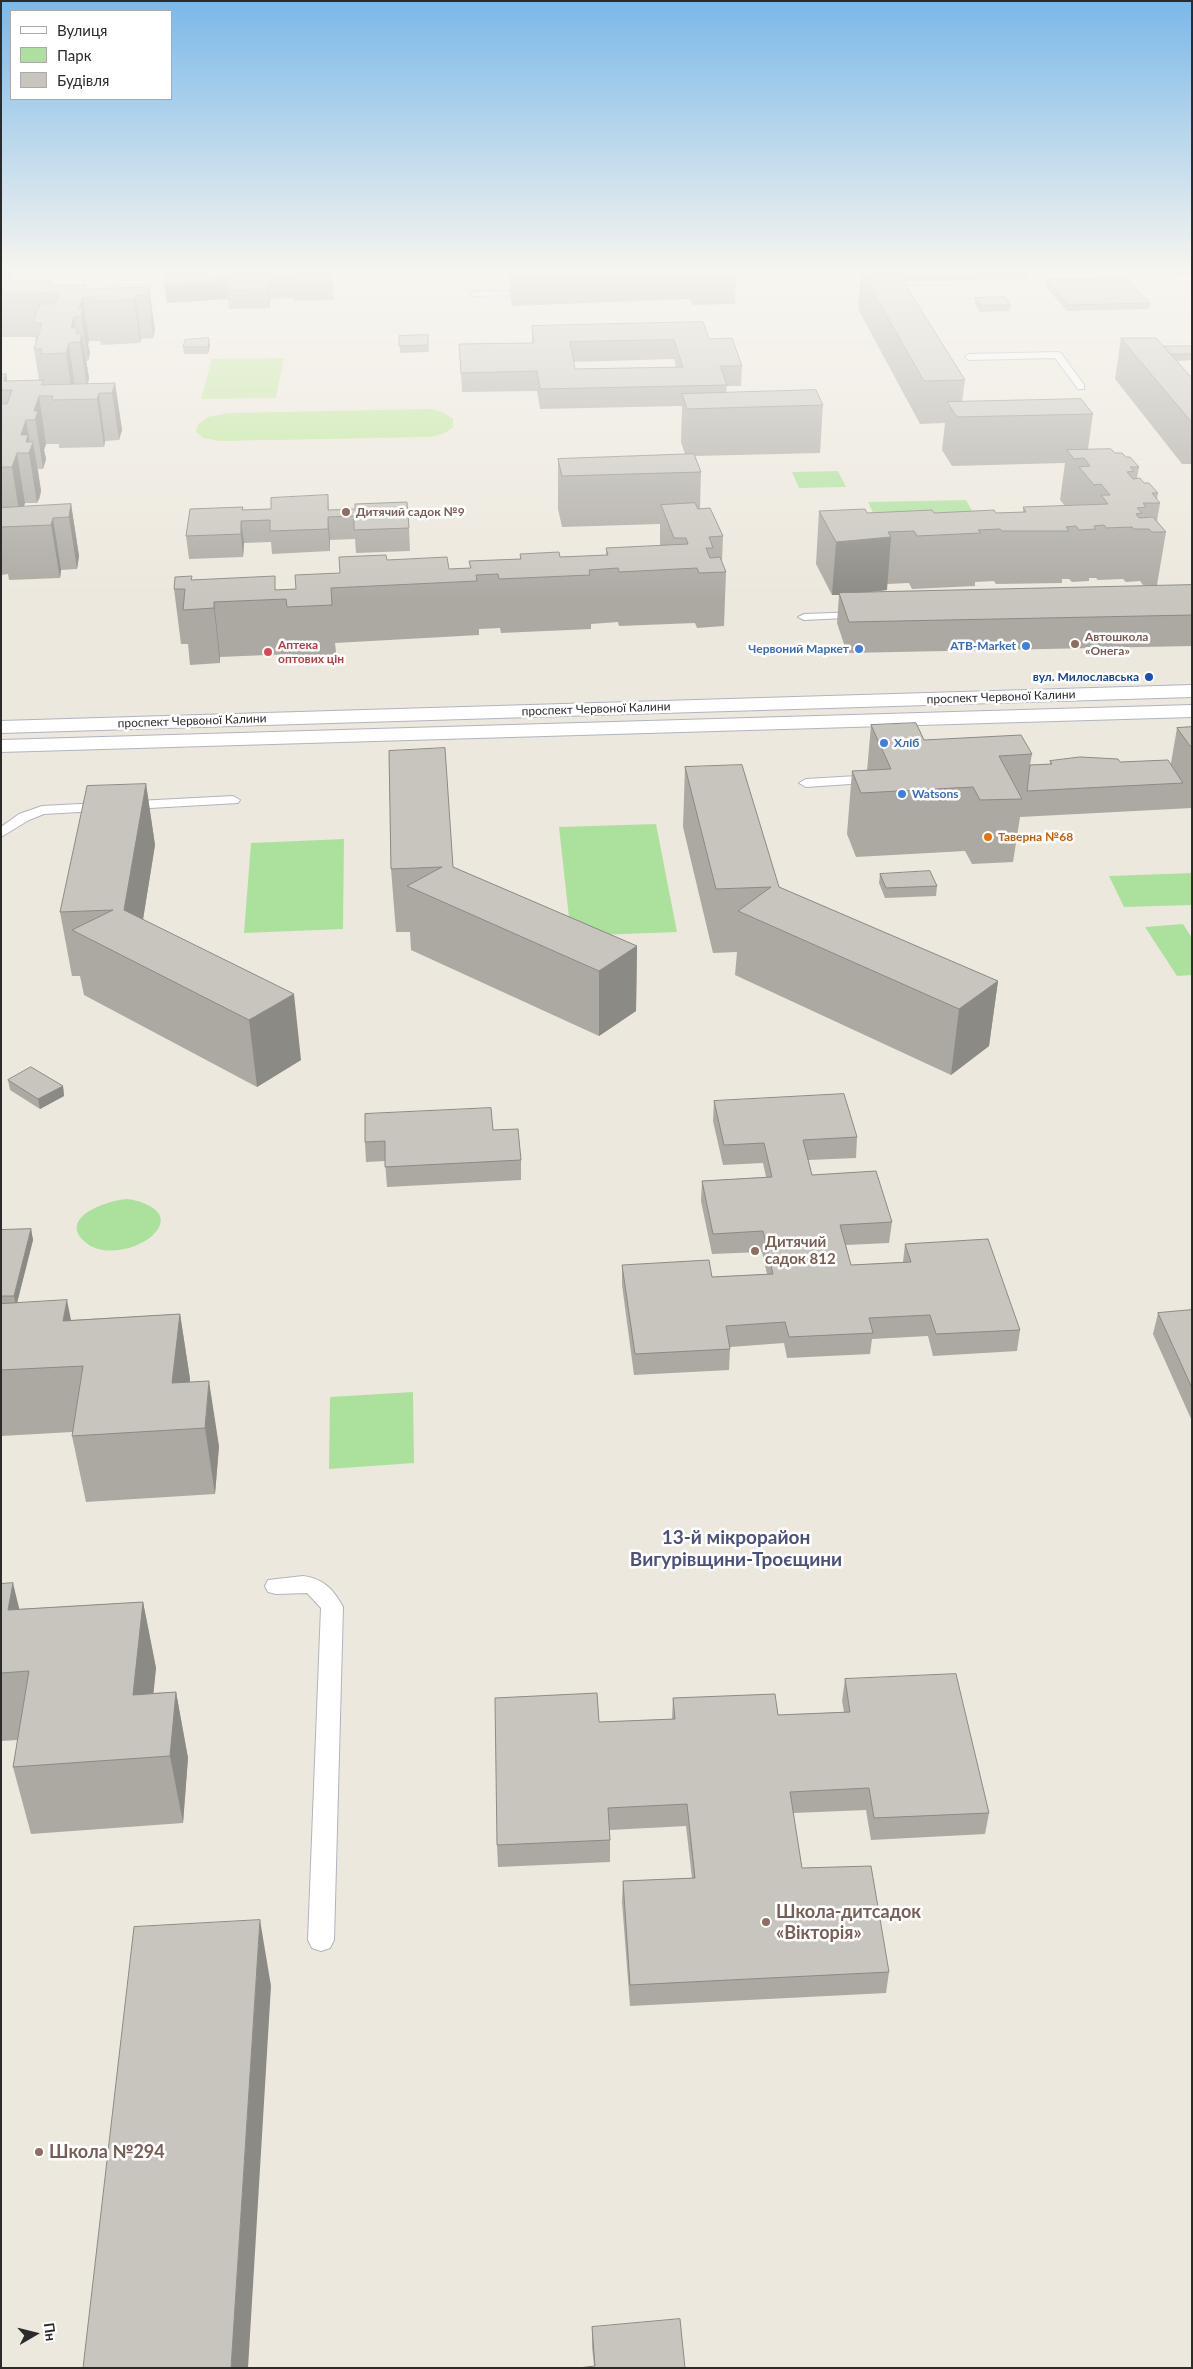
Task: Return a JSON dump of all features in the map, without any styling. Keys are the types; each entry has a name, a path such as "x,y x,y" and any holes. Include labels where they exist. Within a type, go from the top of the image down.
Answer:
{"main road":[{"name":"проспект Червоної Калини","path":"1,726 1192,691"},
{"name":"проспект Червоної Калини","path":"1,746 1192,711"}],"lane":[{"path":"1076,381 1081,387"},
{"path":"804,617 870,615"},
{"path":"806,783 891,779"},
{"path":"1,833 24,817 42,810 233,800"},
{"path":"276,1586 309,1584 318,1587 332,1607 321,1940"}],"green space":[{"path":"206,381 279,381 276,398 201,399"},
{"path":"432,409 444,413 453,419 453,427 445,433 431,437 220,441 203,438 196,432 198,424 208,417 227,413"},
{"path":"838,471 846,487 799,488 792,472"},
{"path":"966,500 984,532 883,534 868,502"},
{"path":"656,824 677,932 571,936 559,827"},
{"path":"344,839 343,929 244,933 251,843"},
{"path":"1192,873 1192,905 1124,907 1109,876"},
{"path":"1183,924 1192,938 1192,975 1177,976 1145,927"},
{"path":"127,1199 150,1206 160,1215 159,1228 152,1236 137,1245 109,1251 91,1246 84,1241 78,1232 77,1224 82,1217 89,1211 109,1202"},
{"path":"413,1392 414,1463 329,1469 330,1397"}],"building":[{"path":"1,381 44,381 41,385 115,383 112,393 99,393 97,399 52,400 53,396 39,396 34,411 38,411 35,420 26,420 21,435 28,435 26,442 33,442 29,453 17,453 12,467 1,467 1,404 7,404 12,390 1,390"},
{"path":"539,381 725,381 727,385 540,389"},
{"path":"1157,381 1192,381 1192,420"},
{"path":"816,390 823,405 687,409 682,394"},
{"path":"1081,399 1093,414 957,417 947,402"},
{"path":"1111,449 1115,453 1122,453 1126,457 1130,457 1139,467 1130,467 1134,471 1127,472 1133,479 1140,478 1144,483 1149,483 1158,493 1152,493 1160,503 1143,503 1146,507 1137,508 1142,513 1136,514 1139,518 1153,517 1166,532 1152,532 1149,529 1134,529 1132,527 1106,528 1104,525 1094,526 1096,529 1079,530 1076,526 1066,527 1069,531 1002,531 1000,529 978,530 981,533 917,536 914,531 888,532 891,537 836,542 819,511 865,509 867,513 932,510 934,513 994,510 996,513 1026,512 1023,507 1108,504 1101,495 1110,495 1101,484 1094,485 1079,467 1090,466 1084,458 1074,459 1067,450"},
{"path":"694,454 701,472 562,476 558,459"},
{"path":"328,495 328,510 355,509 355,504 407,502 409,528 354,530 354,516 328,517 328,529 270,531 270,520 241,521 241,534 186,536 190,509 243,507 242,510 271,509 271,498"},
{"path":"695,503 698,509 710,508 723,536 709,537 713,548 706,548 710,558 720,557 726,572 699,573 697,568 619,572 618,568 589,570 590,575 499,579 498,574 476,575 477,581 331,588 332,605 287,607 286,599 214,602 214,608 183,610 185,589 174,589 175,577 192,576 191,580 275,576 275,590 296,589 295,575 340,573 339,557 386,555 387,560 447,557 449,569 471,568 469,561 521,559 520,554 559,552 560,557 608,555 606,548 688,544 686,538 674,538 661,505"},
{"path":"71,504 69,517 53,518 51,525 1,527 1,508"},
{"path":"1192,585 1192,615 849,622 839,593"},
{"path":"916,723 924,740 1021,735 1032,754 999,756 1022,799 980,800 973,787 861,793 852,771 891,769 871,725"},
{"path":"1192,727 1192,746 1190,746 1177,728"},
{"path":"445,748 453,867 637,946 599,971 407,886 442,867 391,869 389,751"},
{"path":"1080,757 1118,759 1120,762 1168,760 1183,783 1027,791 1030,765 1052,764 1050,761"},
{"path":"742,765 779,887 998,981 959,1009 738,911 771,887 716,889 685,767"},
{"path":"146,784 124,910 294,994 249,1020 72,930 113,910 60,912 87,786"},
{"path":"930,871 937,886 886,888 880,874"},
{"path":"31,1067 63,1086 38,1099 8,1080"},
{"path":"844,1094 857,1137 803,1140 812,1175 876,1171 892,1222 840,1225 851,1265 911,1262 905,1244 988,1239 1020,1330 936,1334 930,1315 869,1318 873,1333 789,1337 785,1322 726,1326 730,1349 635,1354 622,1265 709,1260 712,1277 773,1274 763,1231 713,1234 702,1181 772,1177 764,1143 724,1145 714,1101"},
{"path":"491,1108 493,1130 518,1129 521,1160 385,1167 385,1141 365,1142 365,1114"},
{"path":"31,1229 14,1296 1,1296 1,1230"},
{"path":"67,1300 63,1321 180,1314 172,1383 209,1381 205,1428 72,1436 83,1366 1,1370 1,1304"},
{"path":"1192,1310 1192,1388 1158,1313"},
{"path":"13,1583 8,1610 143,1602 133,1695 176,1692 170,1756 13,1767 29,1671 1,1673 1,1584"},
{"path":"956,1674 989,1813 874,1818 869,1788 790,1792 802,1868 871,1866 889,1972 630,1985 623,1881 695,1878 687,1804 608,1808 610,1840 497,1845 495,1698 597,1693 599,1722 675,1719 673,1698 775,1694 778,1715 850,1712 845,1679"},
{"path":"260,1920 231,2368 83,2368 134,1927"},
{"path":"680,2319 685,2368 578,2368 595,2366 592,2327"}],"place":[{"name":"Дитячий садок №9","path":"346,512"},
{"name":"Автошкола «Онега»","path":"1075,644"},
{"name":"ATB-Market","path":"1026,646"},
{"name":"Червоний Маркет","path":"859,649"},
{"name":"Аптека оптових цін","path":"268,652"},
{"name":"вул. Милославська","path":"1149,677"},
{"name":"Хліб","path":"884,743"},
{"name":"Watsons","path":"902,794"},
{"name":"Таверна №68","path":"988,837"},
{"name":"Дитячий садок 812","path":"755,1251"},
{"name":"Школа-дитсадок «Вікторія»","path":"766,1922"},
{"name":"Школа №294","path":"39,2152"}],"district":[{"name":"13-й мікрорайон Вигурівщини-Троєщини","path":"736,1549"}]}
